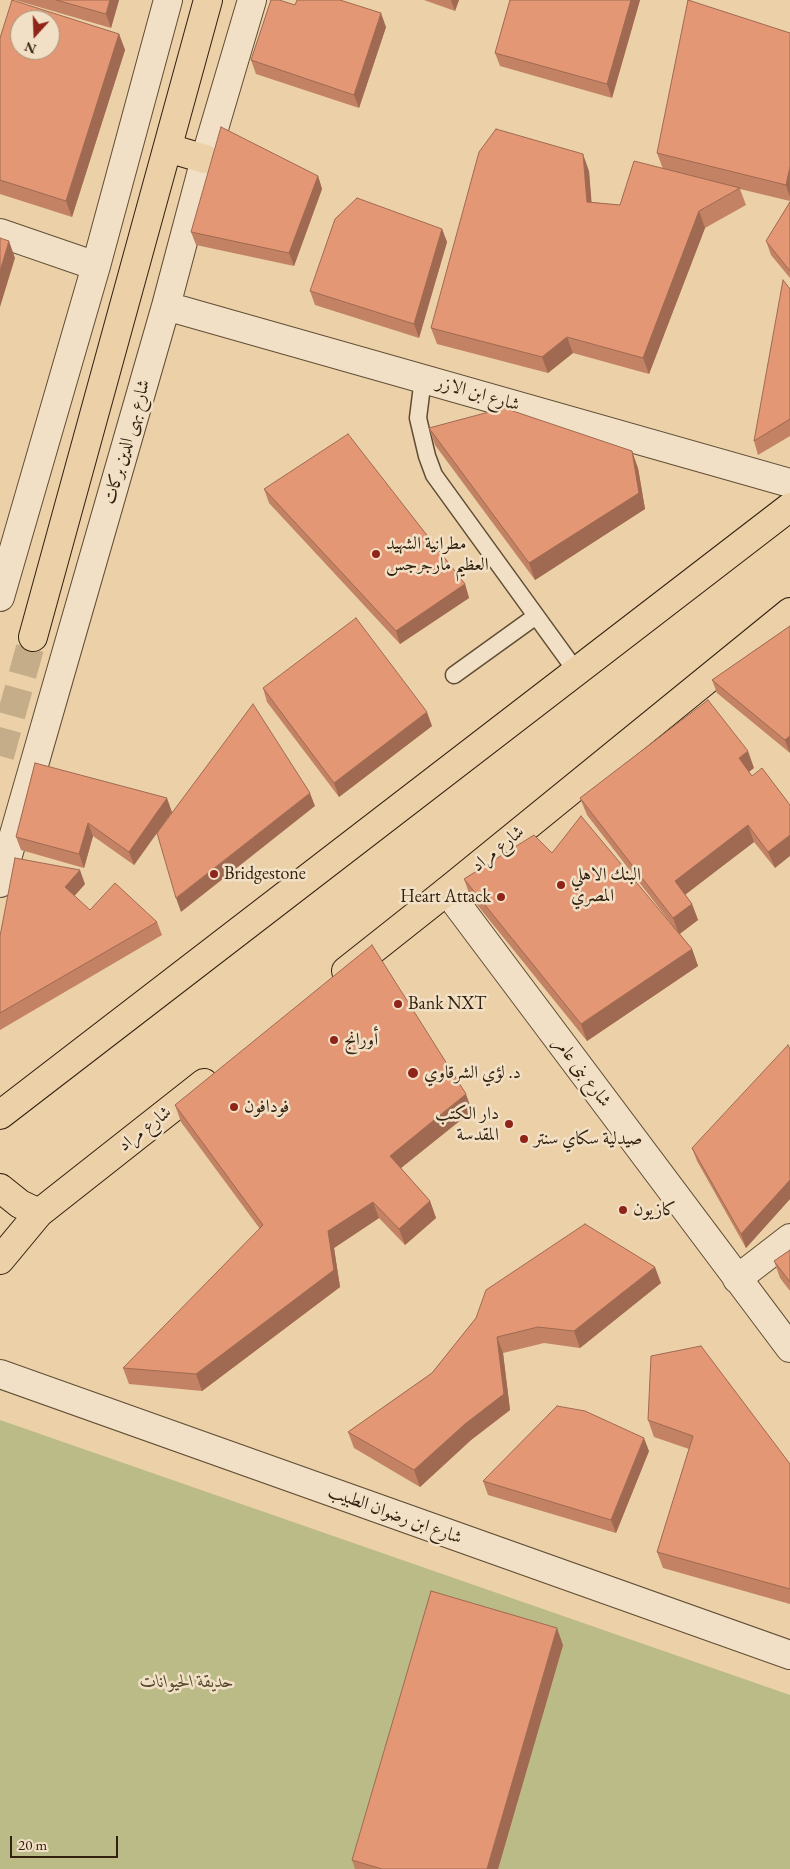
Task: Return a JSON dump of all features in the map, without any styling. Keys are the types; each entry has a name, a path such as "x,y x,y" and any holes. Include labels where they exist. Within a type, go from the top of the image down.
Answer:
{"main road":[{"path":"33,637 208,0"},
{"path":"168,148 205,159"},
{"path":"0,1114 790,507"},
{"name":"شارع مراد","path":"329,984 790,612"},
{"name":"شارع مراد","path":"0,1260 39,1213 219,1071"},
{"path":"0,1188 20,1204 39,1213"}],"street":[{"path":"0,597 96,266 168,0"},
{"name":"شارع بهى الدين بركات","path":"0,883 166,306 205,159 252,0"},
{"path":"0,233 96,266"},
{"name":"شارع ابن الازر","path":"166,306 790,484"},
{"name":"شارع بنى عامر","path":"446,891 790,1348"},
{"path":"737,1279 790,1238"},
{"name":"شارع ابن رضوان الطبيب","path":"0,1374 790,1655"}],"lane":[{"path":"423,378 418,418 427,456 434,475 576,670"},
{"path":"454,675 536,616"}],"green space":[{"name":"حديقة الحيوانات","path":"0,1420 790,1695 790,1869 0,1869"}],"building":[{"path":"12,0 43,10 10,10 10,60 60,60 60,15 119,34 66,201 0,180 0,38"},
{"path":"56,0 110,0 106,14"},
{"path":"271,0 279,0 295,5 297,0 340,0 381,13 354,95 251,60"},
{"path":"510,0 631,0 607,84 495,53"},
{"path":"688,0 790,33 790,167 786,185 657,153"},
{"path":"221,127 318,176 289,253 191,232"},
{"path":"496,129 583,154 587,202 620,205 634,161 740,188 699,211 643,358 567,337 542,357 431,328 479,152"},
{"path":"357,198 442,229 414,324 310,291 335,219"},
{"path":"790,202 790,271 766,241"},
{"path":"0,238 9,241 0,271"},
{"path":"783,280 790,289 790,419 754,441"},
{"path":"504,408 632,451 639,493 529,563 429,428"},
{"path":"348,434 465,584 396,631 264,489"},
{"path":"356,618 427,712 334,783 263,688"},
{"path":"790,626 790,736 785,740 712,680"},
{"path":"708,700 748,751 739,758 752,776 762,768 790,805 790,835 768,852 748,825 675,881 692,904 673,918 580,798"},
{"path":"253,704 310,793 176,898 157,833"},
{"path":"35,763 167,798 129,852 88,823 79,854 16,837"},
{"path":"581,816 692,949 581,1024 464,879 534,835 552,853"},
{"path":"15,858 80,870 65,887 90,910 115,883 157,922 0,1013 0,936"},
{"path":"372,945 466,1094 390,1156 430,1201 399,1229 373,1202 328,1231 334,1270 196,1374 123,1368 263,1225 175,1105"},
{"path":"788,1045 790,1049 790,1180 741,1234 692,1148"},
{"path":"585,1224 655,1267 574,1331 538,1327 497,1337 504,1394 465,1424 414,1470 348,1432 432,1373 476,1318 486,1290"},
{"path":"790,1250 790,1282 774,1261"},
{"path":"701,1346 790,1464 790,1589 657,1552 693,1436 648,1420 651,1356"},
{"path":"557,1406 585,1411 644,1438 611,1520 483,1481"},
{"path":"431,1591 557,1628 487,1869 382,1869 352,1860"}],"tunnel":[{"path":"0,756 33,637"}],"place":[{"name":"مطرانية الشهيد العظيم مارجرجس","path":"376,554"},
{"name":"Bridgestone","path":"214,874"},
{"name":"البنك الاهلي المصري","path":"561,885"},
{"name":"Heart Attack","path":"501,897"},
{"name":"Bank NXT","path":"398,1004"},
{"name":"أورانج","path":"334,1040"},
{"name":"د. لؤي الشرقاوي","path":"413,1073"},
{"name":"فودافون","path":"234,1107"},
{"name":"دار الكتب المقدسة","path":"509,1124"},
{"name":"صيدلية سكاي سنتر","path":"524,1139"},
{"name":"كازيون","path":"623,1210"}]}
